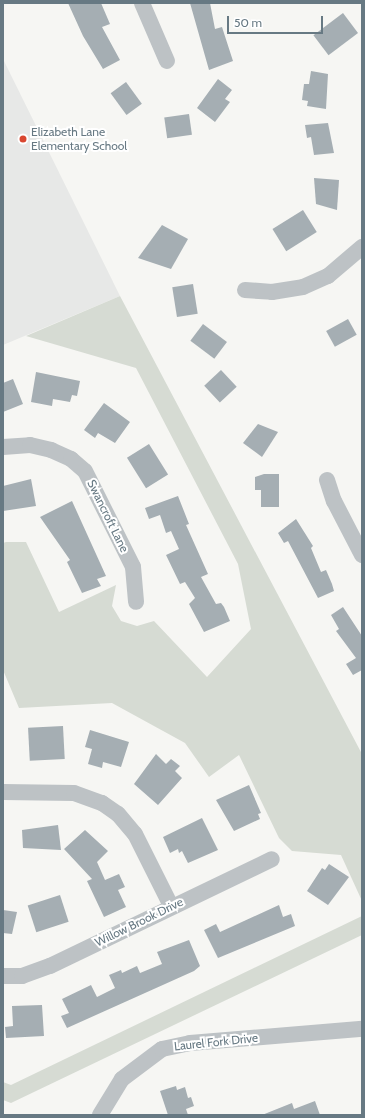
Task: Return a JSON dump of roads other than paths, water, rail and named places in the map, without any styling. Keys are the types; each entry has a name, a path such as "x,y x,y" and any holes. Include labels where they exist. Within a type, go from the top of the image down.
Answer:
{"street":[{"path":"142,3 167,61"},
{"path":"245,290 272,292 303,287 328,276 362,247"},
{"name":"Swancroft Lane","path":"3,447 30,445 51,450 71,459 85,471 133,567 137,582 136,602"},
{"path":"327,480 334,502 362,555"},
{"path":"3,792 74,793 102,803 118,814 135,834 171,906"},
{"name":"Willow Brook Drive","path":"3,976 22,976 50,966 171,906 272,859"},
{"name":"Laurel Fork Drive","path":"100,1115 122,1079 162,1049 190,1043 362,1029"}],"place":[{"name":"Elizabeth Lane Elementary School","path":"23,139"}]}
